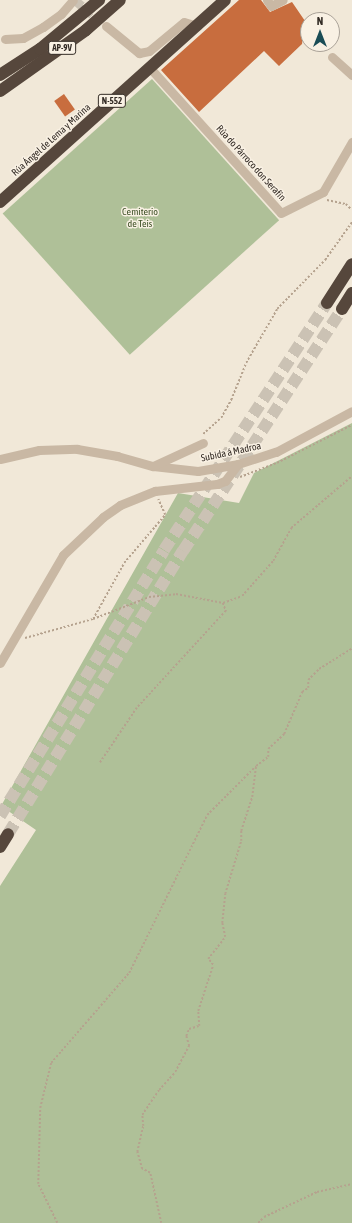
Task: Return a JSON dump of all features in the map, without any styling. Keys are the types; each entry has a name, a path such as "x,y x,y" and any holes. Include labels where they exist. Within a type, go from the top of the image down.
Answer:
{"highway":[{"name":"AP-9V","path":"0,75 40,49 100,0"},
{"name":"AP-9V","path":"0,91 86,30 120,0"},
{"name":"Rúa Ángel de Lema y Marina","path":"0,202 225,0"},
{"path":"327,303 352,264"},
{"path":"342,309 352,293"},
{"path":"0,846 8,834"}],"street":[{"path":"5,39 23,38 43,27 61,14 73,0"},
{"path":"266,0 272,6 283,0"},
{"path":"106,26 139,53 149,51 184,22 197,26"},
{"path":"332,56 352,75"},
{"name":"Rúa do Párroco don Serafín","path":"150,68 282,213 323,192 352,142"},
{"name":"Subida á Madroa","path":"0,459 39,450 77,449 117,456 153,466 198,470 238,464 290,446 352,411"},
{"name":"Subida á Madroa","path":"153,466 203,443"},
{"path":"0,662 54,570 73,544 120,505 155,491 217,484 225,481 238,464"}],"path":[{"path":"313,197 346,204 352,210"},
{"path":"203,443 199,439 206,429 221,418 232,400 246,363 277,309 325,260 352,222"},
{"path":"12,642 93,619 149,597 176,594 223,603 242,596 273,561 291,528 352,476"},
{"path":"93,619 124,564 164,515 155,491"},
{"path":"100,763 137,708 226,611 223,603"},
{"path":"57,1223 38,1184 40,1108 51,1063 129,973 207,816 256,766 268,757 268,749 284,734 302,692 308,688 308,680 319,669 352,648"},
{"path":"161,1223 150,1173 142,1169 137,1152 143,1126 142,1115 159,1090 175,1072 189,1046 186,1036 189,1029 199,1026 198,1011 213,965 208,959 225,937 222,923 225,894 241,840 241,831 252,797 256,766"},
{"path":"258,1223 264,1217 317,1192 352,1184"}],"green space":[{"name":"Cemiterio de Teis","path":"152,79 279,220 130,355 3,213"},
{"path":"352,423 352,1223 0,1223 0,886 36,830 1,806 178,493 239,503 254,473"}],"building":[{"path":"239,0 261,0 270,12 292,2 300,14 300,46 279,66 264,51 199,112 161,70"},
{"path":"64,94 75,110 65,116 54,101"}],"tunnel":[{"path":"75,0 102,23"},
{"path":"0,816 164,550 327,303"},
{"path":"8,834 183,551 342,309"}]}
